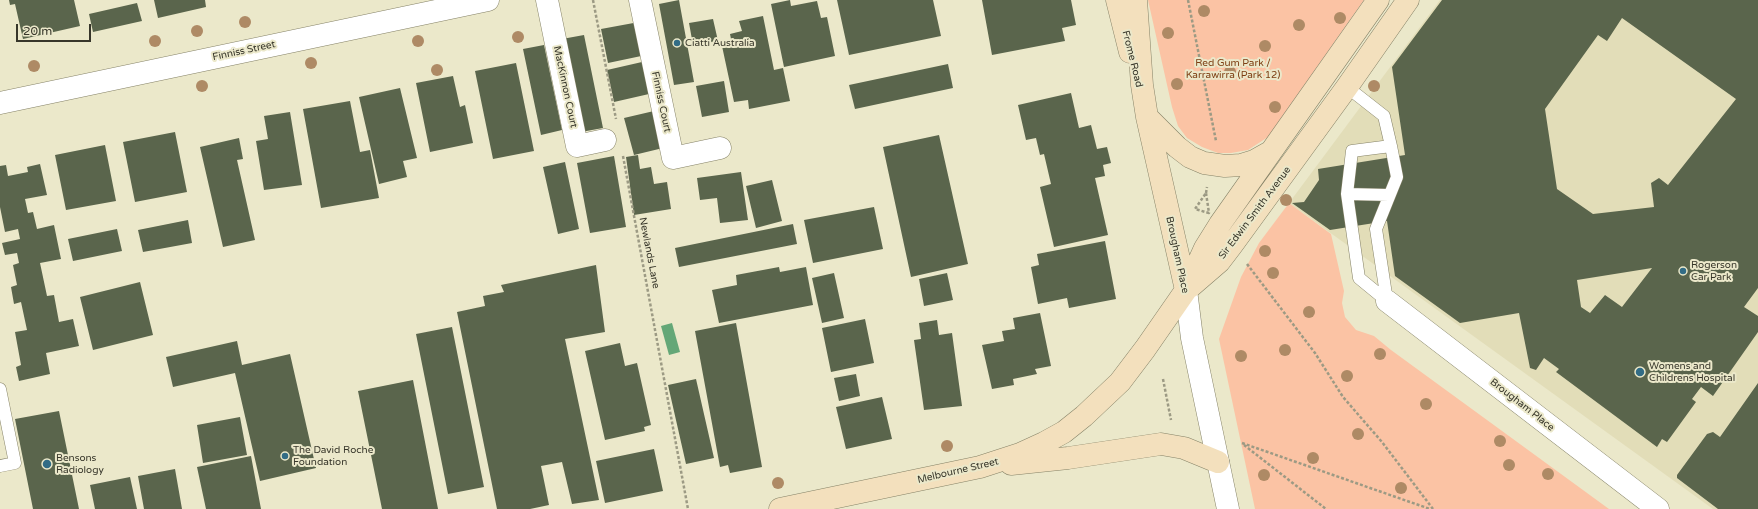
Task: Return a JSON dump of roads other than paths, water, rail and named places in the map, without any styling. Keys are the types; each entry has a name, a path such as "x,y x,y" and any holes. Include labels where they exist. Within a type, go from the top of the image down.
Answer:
{"main road":[{"name":"Frome Road","path":"1117,0 1146,117"},
{"name":"Brougham Place","path":"1136,0 1142,85 1146,117 1186,290"},
{"name":"Sir Edwin Smith Avenue","path":"1186,290 1205,248 1220,224 1378,0"},
{"name":"Sir Edwin Smith Avenue","path":"1186,290 1212,269 1232,245 1347,87 1408,0"},
{"path":"1146,117 1177,147 1204,163 1225,166 1241,165 1254,161 1271,151"},
{"name":"Melbourne Street","path":"780,509 980,467 1020,454 1044,443 1064,432 1084,416 1120,382 1186,290"},
{"path":"980,467 1068,458 1161,444 1184,448 1218,462"}],"street":[{"name":"Finniss Street","path":"0,103 488,0"},
{"name":"MacKinnon Court","path":"547,0 578,146 614,138"},
{"name":"Finniss Court","path":"640,0 673,158 720,148"},
{"name":"Brougham Place","path":"1186,290 1192,338 1228,509"},
{"name":"Brougham Place","path":"1387,301 1658,509"}],"lane":[{"path":"1347,87 1384,116 1397,177 1376,229 1387,301"},
{"path":"1387,301 1359,278 1347,194 1352,151 1391,146"},
{"path":"1347,194 1389,195"},
{"path":"0,389 15,463 0,466"}],"place":[{"name":"Ciatti Australia","path":"677,43"},
{"name":"Rogerson Car Park","path":"1683,271"},
{"name":"Womens and Childrens Hospital","path":"1640,372"},
{"name":"The David Roche Foundation","path":"285,456"},
{"name":"Bensons Radiology","path":"47,464"}],"park label":[{"name":"Red Gum Park / Karrawirra (Park 12)","path":"1233,68"}]}
